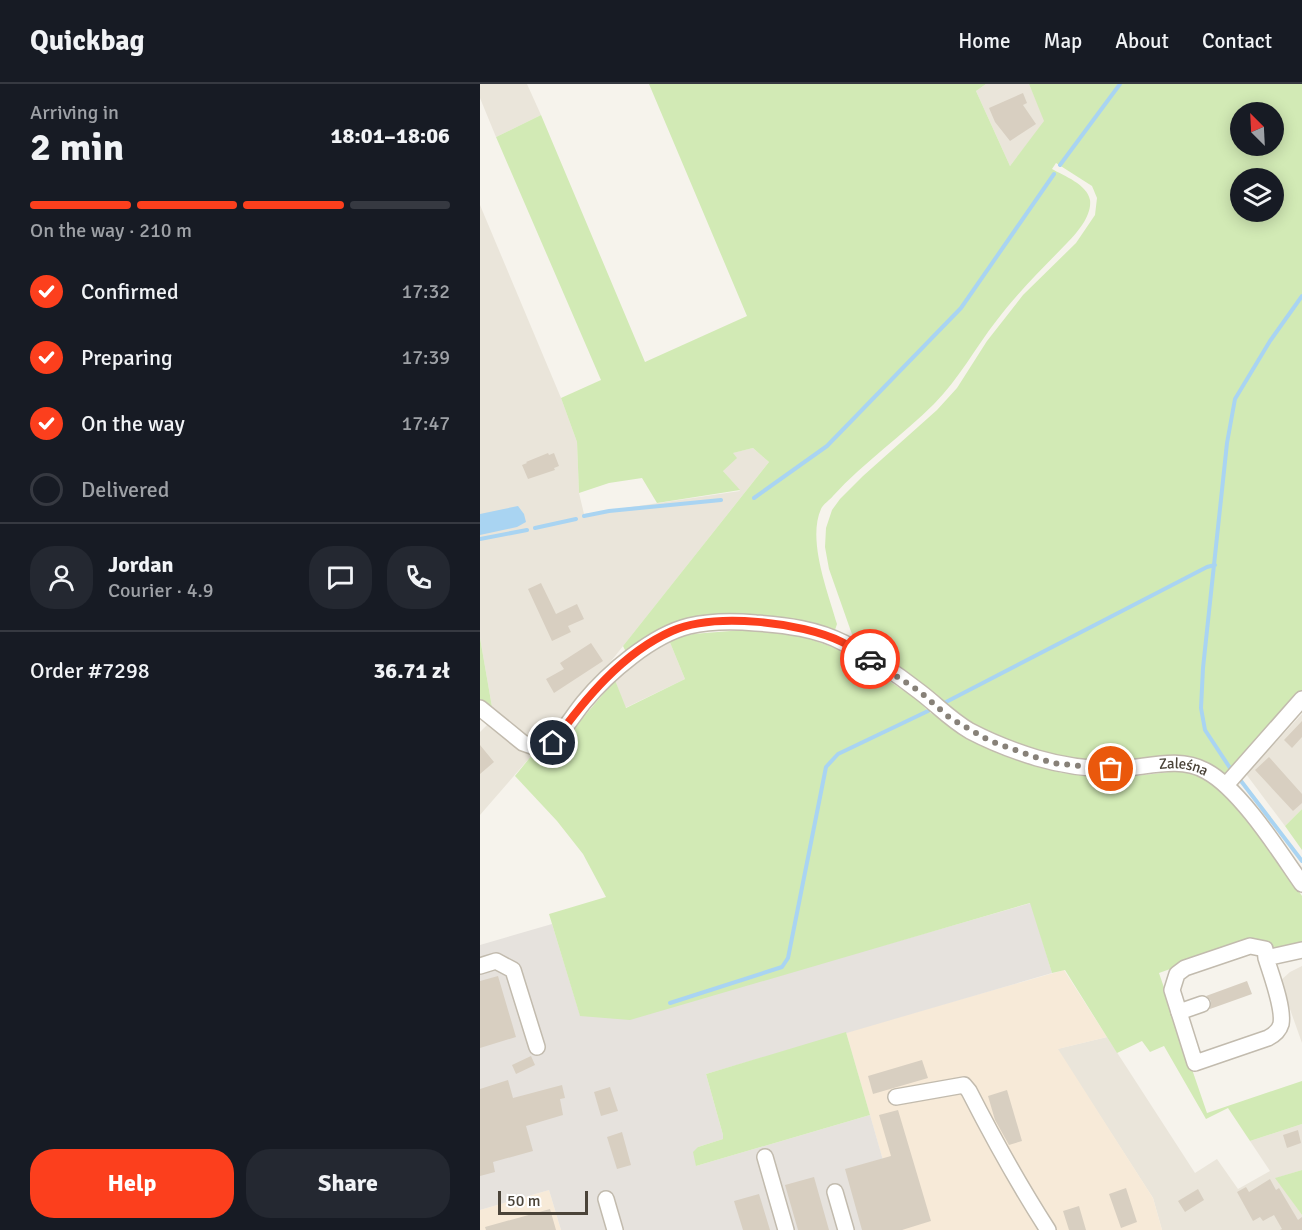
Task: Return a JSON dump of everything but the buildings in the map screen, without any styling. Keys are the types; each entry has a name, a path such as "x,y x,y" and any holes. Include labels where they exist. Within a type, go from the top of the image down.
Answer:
{"street":[{"name":"Zaleśna","path":"480,708 523,743 543,750 553,743 585,700 608,678 632,657 672,631 718,622 777,624 815,632 843,642 919,691 950,718 970,731 1027,755 1052,763 1111,769 1188,763 1216,776 1274,843 1302,884"},
{"name":"Zaleśna","path":"1226,785 1302,699"},
{"path":"1250,946 1265,949 1266,958 1281,1014 1281,1025 1276,1034 1195,1063 1172,990 1177,974 1185,968 1250,946"},
{"path":"1266,958 1302,950"},
{"path":"480,966 496,961 513,970 537,1047"},
{"path":"1179,1012 1202,1004"},
{"path":"896,1097 964,1085 1048,1230"},
{"path":"765,1157 786,1230"},
{"path":"835,1191 846,1230"},
{"path":"606,1199 615,1230"}],"shaded area":[{"path":"480,84 527,84 541,115 496,137 480,98"},
{"path":"986,84 1029,84 1045,121 1010,166 976,91"},
{"path":"480,205 561,398 577,442 579,493 584,514 740,491 723,471 732,453 753,448 769,462 608,665 548,734 537,741 530,738 492,707 480,638"},
{"path":"669,640 685,679 625,708 615,680"},
{"path":"1302,714 1302,809 1285,826 1246,774"},
{"path":"490,722 532,755 480,815 480,732"},
{"path":"1031,903 1052,973 706,1074 723,1139 698,1147 696,1166 870,1115 903,1230 561,1230 549,1190 480,1210 480,945 552,924 580,1015 885,945"},
{"path":"1302,966 1302,1043 1280,981 1290,972"},
{"path":"1064,970 1107,1037 1058,1049 1153,1198 1162,1230 903,1230 846,1032"},
{"path":"1107,1037 1195,1173 1217,1159 1238,1189 1270,1171 1250,1141 1302,1124 1302,1170 1276,1178 1302,1215 1302,1230 1162,1230 1153,1198 1057,1049"},
{"path":"549,1190 561,1230 480,1230 480,1210"}],"green space":[{"path":"649,84 986,84 976,91 1010,166 1044,121 1029,84 1302,84 1302,695 1225,777 1220,770 1207,765 1088,762 1024,748 984,730 948,711 854,640 829,569 825,547 826,528 832,510 863,476 937,410 957,388 987,341 1023,295 1076,243 1095,215 1097,198 1092,186 1056,163 1052,169 1074,181 1088,194 1089,212 1080,229 1005,310 943,394 922,416 857,472 821,509 816,536 820,566 837,624 835,630 718,618 626,652 623,646 769,462 753,448 733,453 737,458 723,471 740,490 657,503 642,478 609,483 579,493 577,442 561,398 601,380 496,137 541,115 645,362 747,316"},
{"path":"743,630 799,635 846,652 919,701 928,711 963,735 1020,760 1062,773 1126,777 1179,771 1202,776 1232,800 1302,896 1302,945 1261,957 1256,938 1159,973 1207,1113 1302,1081 1302,1124 1250,1141 1228,1108 1206,1119 1164,1046 1150,1052 1142,1041 1117,1053 1065,970 1052,973 1030,903 630,1020 580,1016 549,914 606,897 583,854 557,821 515,776 532,755 548,757 554,752 615,680 626,708 685,679 669,640 693,634"},
{"path":"480,638 492,707 480,699"},
{"path":"1302,809 1302,850 1285,826"},
{"path":"846,1032 870,1115 696,1166 693,1152 698,1147 723,1139 706,1074"},
{"path":"1302,1170 1302,1215 1275,1178"}],"water":[{"path":"518,506 526,522 517,527 480,535 480,514"}],"waterway":[{"path":"1060,165 1120,84"},
{"path":"754,498 827,446 961,308 1054,174"},
{"path":"1232,771 1205,730 1201,708 1203,668 1227,443 1235,399 1270,341 1302,296"},
{"path":"584,516 609,511 721,500"},
{"path":"535,528 576,519"},
{"path":"480,539 527,530"},
{"path":"946,702 1207,567 1215,565"},
{"path":"670,1003 782,967 788,958 826,767 838,754 928,711"},
{"path":"1241,781 1302,861"}],"way so far":[{"path":"870,659 919,691 950,718 990,741 1052,763 1111,769"}],"route":[{"path":"553,743 585,700 632,657 672,631 690,626 718,622 746,622 796,627 843,642 870,659"}]}
